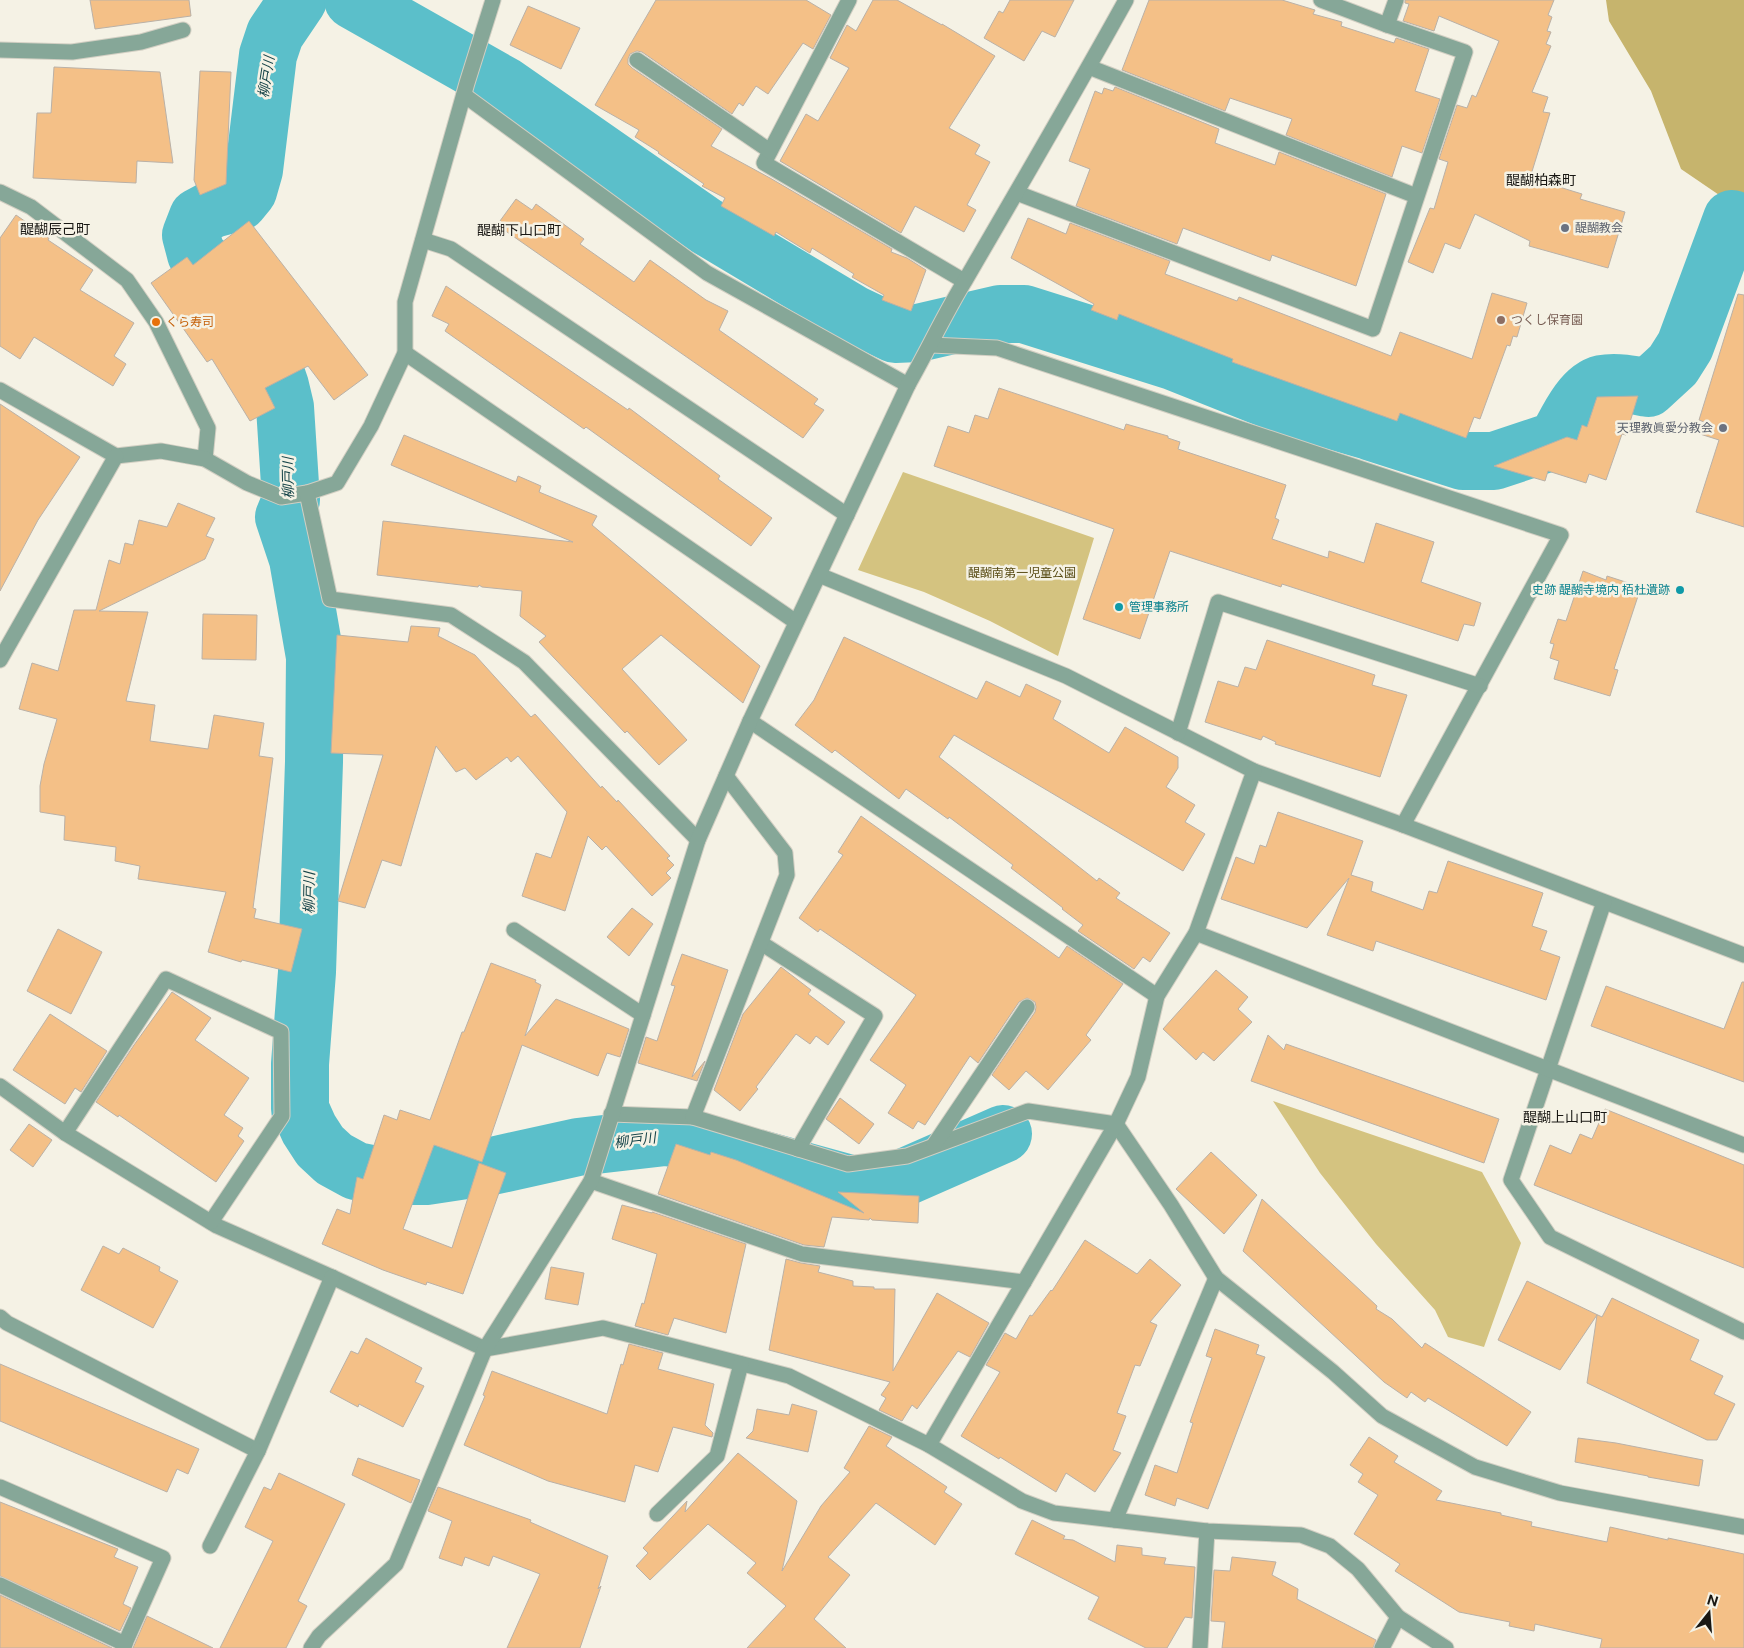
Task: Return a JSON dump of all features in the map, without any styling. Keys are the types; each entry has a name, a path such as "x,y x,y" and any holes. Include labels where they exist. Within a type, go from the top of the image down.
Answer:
{"street":[{"path":"0,390 116,456 161,451 205,459 247,483 281,497 337,483 371,426 405,353 405,302 469,74 493,0"},
{"path":"849,0 764,163 964,282"},
{"path":"310,1648 319,1636 396,1564 485,1349 591,1181 698,840 750,721 908,385 932,344 964,282 1017,193 1126,0"},
{"path":"1017,193 1373,329 1465,52 1321,0"},
{"path":"1387,24 1396,0"},
{"path":"0,50 72,52 141,42 183,30"},
{"path":"637,60 770,151"},
{"path":"1089,67 1416,196"},
{"path":"464,95 707,273 908,385"},
{"path":"0,192 31,207 128,280 156,322 208,428 205,459"},
{"path":"423,240 451,249 847,515"},
{"path":"932,344 997,348 1561,535 1403,825"},
{"path":"405,353 796,622"},
{"path":"0,660 116,456"},
{"path":"307,492 330,599 451,615 524,662 698,840"},
{"path":"819,575 1066,676 1254,772 1403,825 1744,955"},
{"path":"1178,733 1218,602 1480,686"},
{"path":"750,721 1157,996"},
{"path":"929,1445 1116,1124 1138,1077 1157,996 1196,933 1254,772"},
{"path":"693,1117 787,875 785,853 726,776"},
{"path":"1604,902 1511,1180 1550,1237 1744,1332"},
{"path":"514,930 642,1015"},
{"path":"1196,933 1744,1145"},
{"path":"761,943 875,1016 798,1149"},
{"path":"65,1133 166,980 281,1032 282,1116 210,1222"},
{"path":"934,1146 1027,1007"},
{"path":"0,1086 65,1133 210,1222 485,1349 603,1328 789,1376 929,1445 1022,1501 1054,1513 1207,1531 1301,1535 1330,1546 1358,1569 1398,1617 1446,1648"},
{"path":"611,1114 693,1117 848,1164 907,1156 1028,1110 1116,1124 1171,1204 1216,1278 1333,1372 1382,1416 1475,1467 1560,1492 1744,1527"},
{"path":"591,1181 802,1254 1024,1282"},
{"path":"210,1546 258,1451 332,1278"},
{"path":"1114,1520 1216,1278"},
{"path":"0,1317 7,1323 258,1451"},
{"path":"657,1514 717,1456 741,1364"},
{"path":"0,1487 163,1558 124,1646 0,1585"},
{"path":"1200,1648 1207,1531"},
{"path":"1382,1648 1398,1617"}],"green space":[{"name":"醍醐南第一児童公園","path":"903,472 1094,538 1058,656 990,621 924,592 858,570"},
{"path":"1273,1101 1482,1172 1521,1243 1484,1347 1448,1337 1435,1310 1376,1244 1320,1173"}],"shaded area":[{"path":"1606,0 1744,0 1744,231 1725,199 1681,169 1651,91 1609,21"}],"building":[{"path":"90,0 189,0 191,16 95,29"},
{"path":"656,0 806,0 831,15 813,49 803,43 768,94 756,86 743,106 739,103 732,114 642,52 637,51 630,54 628,64 722,129 711,146 892,249 891,252 907,258 926,270 911,311 882,300 884,295 852,277 854,274 812,248 810,253 776,232 774,236 721,206 725,198 702,186 704,184 635,137 639,130 595,105"},
{"path":"873,0 897,0 995,56 949,128 980,145 975,154 990,162 967,205 976,210 964,232 915,206 901,233 780,161 806,114 818,121 849,68 830,58 847,25 856,31"},
{"path":"1010,0 1074,0 1055,37 1042,31 1024,61 984,38 999,11 1003,13"},
{"path":"1149,0 1282,0 1315,10 1313,14 1342,22 1341,26 1394,43 1396,38 1429,49 1415,91 1440,99 1422,153 1402,146 1392,177 1286,135 1292,119 1230,98 1225,111 1122,70"},
{"path":"1405,0 1554,0 1548,15 1552,17 1547,31 1551,32 1546,44 1551,46 1532,92 1548,97 1543,112 1550,113 1530,178 1582,194 1580,199 1625,212 1608,268 1529,246 1530,241 1475,214 1460,249 1445,243 1433,273 1408,262 1430,208 1434,209 1448,162 1439,159 1457,105 1467,108 1472,95 1476,97 1499,41 1439,16 1434,31 1403,21 1409,4 1405,3"},
{"path":"528,6 580,28 561,69 510,45"},
{"path":"54,67 160,72 173,163 137,161 136,183 33,178 37,113 51,113"},
{"path":"200,71 231,72 226,184 200,195 194,180"},
{"path":"1115,87 1219,129 1215,143 1275,165 1279,152 1386,194 1356,286 1272,255 1270,261 1183,228 1177,244 1076,206 1090,169 1069,161 1095,91 1102,94 1104,88 1113,91"},
{"path":"516,199 532,210 536,204 584,239 580,244 634,282 650,260 706,300 728,311 719,330 818,399 814,404 824,410 803,438 497,225"},
{"path":"16,215 49,238 48,240 93,270 80,290 134,323 114,356 126,364 113,386 34,337 20,359 0,346 0,238"},
{"path":"1028,218 1066,234 1070,223 1170,261 1165,274 1237,301 1239,297 1391,356 1400,332 1472,359 1492,293 1527,303 1517,337 1513,336 1510,346 1507,345 1480,419 1474,417 1466,438 1400,413 1397,421 1232,362 1233,359 1119,314 1117,320 1091,310 1094,304 1011,258"},
{"path":"249,221 368,375 334,400 308,366 265,388 275,408 250,421 212,359 207,362 151,283 187,257 193,265"},
{"path":"446,286 628,410 629,408 720,476 718,479 772,518 751,546 586,427 584,429 445,331 449,324 432,316"},
{"name":"天理教眞愛分教会","path":"1738,294 1744,295 1744,527 1696,512 1719,440 1700,434 1704,422 1699,420"},
{"path":"999,388 1124,430 1126,424 1168,436 1168,438 1180,442 1178,449 1286,485 1275,518 1279,520 1272,539 1328,558 1329,551 1364,563 1376,523 1434,542 1421,582 1481,603 1474,626 1464,624 1458,641 1282,584 1281,587 1170,551 1140,639 1083,619 1114,529 934,466 948,426 969,433 975,415 988,419"},
{"path":"1638,396 1626,435 1622,434 1606,480 1589,474 1586,483 1548,471 1545,481 1494,466 1567,437 1577,440 1582,425 1587,427 1597,397"},
{"path":"0,404 80,457 38,520 0,591"},
{"path":"404,435 516,482 518,476 541,486 539,492 597,516 592,525 760,666 743,703 661,635 622,669 687,740 659,765 627,731 625,733 539,642 546,636 520,616 522,591 377,575 383,521 573,542 391,465"},
{"path":"178,503 215,518 206,536 214,539 205,559 99,611 148,612 126,701 155,705 150,741 208,749 214,715 264,723 259,756 273,758 253,908 256,909 254,918 302,929 291,972 242,960 241,962 208,952 226,892 138,879 140,866 115,861 116,847 64,840 65,816 40,812 40,786 44,764 57,719 19,709 32,663 58,671 74,610 96,610 109,560 120,564 125,543 133,545 139,520 167,527"},
{"path":"1583,571 1606,580 1607,576 1641,587 1614,669 1618,670 1610,696 1554,679 1559,661 1550,658 1554,644 1550,643 1558,619 1566,621"},
{"path":"203,614 257,615 256,660 202,659"},
{"path":"411,626 440,628 438,636 475,655 531,717 535,714 601,788 602,786 617,802 618,800 670,856 667,858 674,865 666,873 671,878 652,896 606,846 602,850 588,836 565,911 522,896 536,853 551,858 567,812 518,756 511,762 507,757 476,780 465,768 456,772 436,746 401,866 382,860 365,908 338,901 383,755 331,753 337,635 408,642"},
{"path":"844,637 977,699 986,681 1020,697 1026,684 1061,701 1053,719 1109,753 1125,727 1178,757 1178,768 1166,787 1195,805 1185,822 1205,834 1183,871 954,735 939,757 1097,881 1099,878 1120,893 1116,898 1170,933 1150,962 1143,957 1134,969 1078,931 1083,925 1011,868 1013,865 949,817 948,819 906,789 899,799 835,750 832,753 795,725 814,700"},
{"path":"1267,640 1375,675 1372,685 1407,695 1380,777 1275,744 1276,742 1263,736 1261,740 1205,722 1218,681 1238,687 1245,667 1256,670"},
{"path":"1278,812 1363,841 1351,875 1373,882 1371,891 1423,910 1429,891 1437,893 1448,861 1543,893 1532,926 1547,931 1540,950 1560,957 1546,1000 1376,941 1373,951 1327,935 1349,878 1307,928 1221,899 1236,857 1254,864 1260,845 1266,847"},
{"path":"861,816 1059,958 1067,946 1123,984 1086,1035 1091,1040 1048,1090 1026,1071 1009,1090 992,1075 1035,1012 1035,1002 1027,998 1019,1002 978,1063 970,1056 925,1125 918,1121 913,1129 888,1113 906,1085 870,1060 916,995 820,929 818,932 799,918 843,855 838,852"},
{"path":"632,908 653,924 629,956 607,937"},
{"path":"58,929 102,952 71,1014 27,991"},
{"path":"682,954 728,970 692,1077 705,1061 697,1081 638,1063 646,1037 657,1041 675,986 671,985"},
{"path":"491,963 536,980 535,982 541,985 525,1036 556,999 629,1029 620,1057 607,1053 598,1076 522,1045 482,1162 434,1145 403,1229 452,1248 479,1163 506,1173 463,1294 427,1282 426,1285 383,1270 322,1244 337,1209 350,1214 357,1177 363,1179 384,1115 397,1120 400,1110 430,1120 462,1032 464,1032"},
{"path":"781,967 811,990 808,994 845,1022 828,1045 816,1036 810,1044 796,1034 756,1087 758,1089 740,1111 714,1090 743,1014"},
{"path":"1216,970 1248,997 1238,1009 1252,1022 1214,1061 1203,1052 1196,1060 1163,1029"},
{"path":"1742,982 1744,982 1744,1082 1591,1026 1606,986 1724,1029"},
{"path":"172,992 211,1018 195,1040 249,1078 224,1115 243,1128 238,1136 244,1141 216,1182 119,1115 118,1117 96,1102"},
{"path":"50,1014 107,1051 81,1092 75,1088 65,1104 13,1070"},
{"path":"1268,1035 1284,1050 1286,1044 1499,1119 1484,1163 1251,1081"},
{"path":"840,1098 874,1124 859,1144 826,1119"},
{"path":"1605,1109 1744,1165 1744,1268 1534,1185 1550,1145 1571,1154 1580,1134 1592,1139"},
{"path":"29,1124 52,1140 33,1167 10,1150"},
{"path":"676,1144 710,1155 711,1152 736,1160 864,1213 838,1192 919,1196 918,1223 872,1220 870,1218 869,1220 832,1217 824,1247 804,1245 658,1194"},
{"path":"1211,1152 1257,1195 1224,1234 1176,1189"},
{"path":"1262,1199 1377,1306 1376,1309 1392,1319 1422,1348 1425,1343 1531,1412 1507,1446 1428,1398 1425,1402 1411,1392 1407,1398 1384,1382 1243,1251"},
{"path":"622,1205 652,1212 746,1244 726,1333 674,1318 668,1335 635,1326 642,1303 644,1304 657,1254 612,1239"},
{"path":"1085,1240 1137,1274 1150,1259 1181,1285 1150,1322 1157,1325 1140,1366 1135,1365 1117,1413 1126,1416 1113,1450 1121,1453 1095,1492 1066,1473 1056,1492 1000,1457 999,1459 961,1436 1000,1372 986,1365 1005,1333 1016,1339 1030,1315 1032,1316 1052,1291"},
{"path":"103,1246 119,1254 123,1248 160,1267 159,1271 178,1281 153,1328 81,1290"},
{"path":"786,1259 820,1266 818,1272 853,1281 853,1286 895,1289 893,1371 937,1293 989,1323 970,1357 958,1351 917,1409 912,1405 902,1421 879,1410 886,1398 881,1395 890,1382 769,1350"},
{"path":"551,1267 584,1273 578,1305 545,1299"},
{"path":"1527,1281 1602,1317 1612,1298 1699,1340 1690,1360 1723,1376 1714,1394 1735,1404 1717,1440 1707,1440 1587,1383 1597,1315 1560,1370 1498,1340"},
{"path":"1215,1329 1259,1345 1256,1354 1265,1357 1208,1509 1177,1498 1175,1506 1145,1495 1155,1465 1177,1473 1193,1423 1190,1422 1212,1358 1206,1356"},
{"path":"366,1338 422,1368 415,1382 424,1386 403,1427 359,1404 358,1407 330,1392 351,1351 358,1354"},
{"path":"629,1344 663,1353 658,1369 714,1384 705,1425 713,1433 712,1437 673,1427 658,1472 635,1465 625,1502 548,1481 464,1445 485,1396 483,1395 492,1371 607,1414 621,1364 623,1365"},
{"path":"0,1364 199,1449 188,1474 177,1469 167,1492 0,1421"},
{"path":"792,1404 817,1411 808,1452 746,1438 753,1431 757,1409 789,1415"},
{"path":"869,1426 892,1437 886,1446 947,1487 944,1492 962,1504 935,1545 876,1503 828,1557 850,1575 814,1619 846,1648 747,1648 786,1606 747,1573 756,1563 708,1524 650,1580 636,1566 648,1553 643,1548 687,1501 685,1512 738,1453 797,1501 782,1571 821,1506 850,1472 844,1468"},
{"path":"1369,1437 1398,1456 1394,1462 1442,1491 1436,1500 1501,1513 1501,1515 1532,1522 1531,1526 1607,1542 1610,1527 1744,1554 1744,1648 1600,1648 1602,1639 1535,1624 1534,1631 1509,1626 1510,1622 1459,1612 1395,1571 1400,1564 1354,1534 1378,1495 1358,1482 1363,1474 1350,1465"},
{"path":"1578,1438 1616,1443 1703,1460 1699,1486 1575,1462"},
{"path":"358,1458 420,1480 411,1503 352,1475"},
{"path":"279,1473 345,1504 298,1601 307,1606 286,1648 220,1648 273,1541 245,1527 264,1487 271,1490"},
{"path":"438,1487 531,1520 530,1522 608,1556 598,1589 601,1586 580,1648 507,1648 540,1574 493,1556 489,1566 465,1557 462,1566 439,1558 452,1521 428,1511"},
{"path":"0,1502 118,1549 114,1557 138,1567 123,1604 131,1608 120,1631 0,1576"},
{"path":"1032,1520 1065,1536 1063,1539 1073,1540 1115,1562 1117,1545 1142,1548 1142,1555 1166,1558 1164,1564 1195,1567 1192,1618 1185,1617 1167,1648 1146,1648 1088,1619 1099,1597 1015,1554"},
{"path":"1232,1557 1276,1562 1272,1575 1298,1589 1297,1599 1376,1640 1373,1648 1222,1648 1225,1622 1211,1621 1214,1570 1230,1571"},
{"path":"0,1595 112,1648 0,1648"},
{"path":"147,1616 213,1648 133,1648"}],"waterway":[{"name":"柳戸川","path":"298,0 275,34 268,55 254,170 248,191 239,202 213,209 198,217 191,235 196,254 230,289 268,351 285,407 291,500 284,517 298,559 315,657 314,762 307,972 300,1064 300,1109 309,1129 320,1146 334,1159 356,1171 381,1176 426,1176 492,1166 578,1147 665,1137 687,1139 854,1185 870,1187 896,1181 1003,1134"},
{"path":"353,0 505,86 706,226 853,314 895,334 918,333 1000,314 1024,314 1173,361 1293,409 1463,461 1494,461 1557,440 1575,407 1594,387 1608,383 1619,383 1648,388 1673,365 1685,346 1732,219"}],"place":[{"name":"醍醐教会","path":"1565,228"},
{"name":"つくし保育園","path":"1501,320"},
{"name":"くら寿司","path":"156,322"},
{"name":"天理教眞愛分教会","path":"1723,428"},
{"name":"史跡 醍醐寺境内 栢杜遺跡","path":"1680,590"},
{"name":"管理事務所","path":"1119,607"}],"district":[{"name":"醍醐柏森町","path":"1541,180"},
{"name":"醍醐辰己町","path":"55,229"},
{"name":"醍醐下山口町","path":"519,230"},
{"name":"醍醐上山口町","path":"1565,1117"}]}
